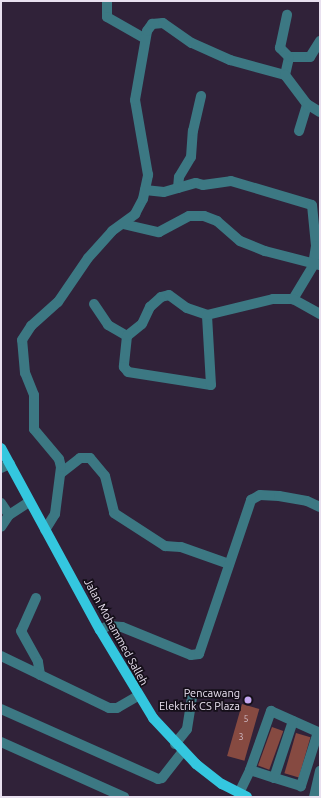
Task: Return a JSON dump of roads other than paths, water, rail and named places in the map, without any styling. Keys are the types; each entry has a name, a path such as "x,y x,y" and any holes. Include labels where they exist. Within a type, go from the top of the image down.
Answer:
{"main road":[{"name":"Jalan Mohammed Salleh","path":"1,448 5,466 29,502 138,696 178,748 222,784 243,795"}],"street":[{"path":"107,1 107,18 144,38"},
{"path":"287,15 280,48 289,57 310,57 320,41"},
{"path":"45,530 55,514 61,473 59,459 34,429 34,395 25,373 22,340 31,326 58,302 88,258 135,214 145,190 148,175 135,100 144,38 152,24 163,23 176,30 186,40 230,60 285,76 307,104 320,112"},
{"path":"285,76 289,57"},
{"path":"178,188 179,177 191,158 193,131 201,96"},
{"path":"299,131 307,104"},
{"path":"145,190 164,192 196,183 203,185 231,181 308,202 313,210 317,238 317,264 293,299"},
{"path":"123,224 159,232 189,216 204,216 217,221 240,240 265,251 317,264"},
{"path":"207,315 212,385 128,372 124,368 127,336 142,324 150,307 165,295 207,315 259,302 293,299 320,314"},
{"path":"94,304 108,325 127,336"},
{"path":"61,473 80,458 90,458 105,476 114,513 165,546 181,547 229,564"},
{"path":"100,630 108,626 122,627 191,656 199,654 249,504 255,497 292,498 320,507"},
{"path":"1,527 9,515 29,502"},
{"path":"1,503 9,515"},
{"path":"36,598 21,631 38,662 40,675"},
{"path":"1,656 109,708 117,708 138,696"},
{"path":"1,708 158,779 162,778 187,729 192,698"},
{"path":"243,795 250,770 268,713 271,711 318,732 301,786 250,770"},
{"path":"274,778 293,721"},
{"path":"1,742 124,797"},
{"path":"314,797 320,771"}],"place":[{"name":"Pencawang Elektrik CS Plaza","path":"248,700"}]}
